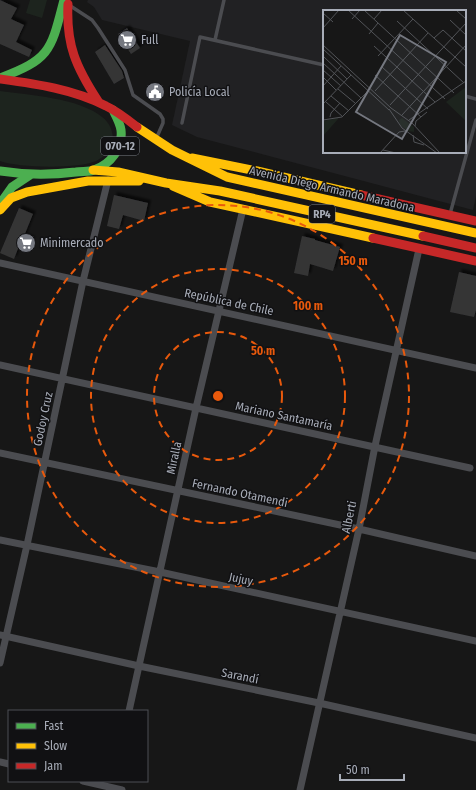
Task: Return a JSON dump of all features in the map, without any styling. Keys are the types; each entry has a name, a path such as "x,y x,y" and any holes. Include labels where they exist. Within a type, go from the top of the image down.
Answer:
{"main road":[{"path":"0,78 26,68 45,55 54,41 67,1"},
{"path":"67,1 66,19 71,50 83,80 98,101"},
{"name":"RP4","path":"0,78 53,88 98,101 113,110"},
{"name":"Avenida Diego Armando Maradona","path":"113,110 155,140 227,177 476,233"},
{"name":"070-12","path":"93,170 108,161 119,149 121,132 113,110"},
{"name":"Avenida Diego Armando Maradona","path":"187,157 450,214 476,221"},
{"name":"RP4","path":"0,171 30,175 93,170 118,172 163,182 220,191 476,248"},
{"path":"0,204 10,189 19,180 30,175"},
{"path":"0,210 11,198 27,192 81,182 108,180 163,182 210,202 476,262"}],"street":[{"name":"Godoy Cruz","path":"0,663 3,636 27,545 83,281 108,180"},
{"name":"Miralla","path":"129,710 179,491 196,408 243,209"},
{"name":"Alberti","path":"300,790 339,612 359,529 375,446 418,249"},
{"name":"República de Chile","path":"0,263 476,368"},
{"name":"Mariano Santamaría","path":"0,365 470,468"},
{"name":"Fernando Otamendi","path":"0,452 359,529 476,556"},
{"name":"Jujuy","path":"0,540 160,572 476,641"},
{"name":"Sarandí","path":"3,636 476,738"},
{"path":"89,782 113,786 122,790"}],"lane":[{"path":"215,40 224,0"},
{"path":"67,1 92,20 125,70 133,95 160,114 163,119 163,124 155,140"},
{"path":"182,123 200,37 323,65"},
{"path":"466,96 476,99"},
{"path":"450,214 476,120"}],"shaded area":[{"path":"30,0 47,0 42,18 26,13"},
{"path":"88,0 476,0 476,196 473,210 197,137 172,125 190,41 102,20 94,7 87,2"},
{"path":"0,91 67,101 92,111 105,119 107,122 112,134 113,141 111,147 105,155 88,164 48,167 20,165 0,161"}],"building":[{"path":"0,0 17,8 11,19 24,25 16,42 32,50 29,57 0,44"},
{"path":"127,28 140,48 131,54 118,34"},
{"path":"105,45 122,71 124,78 114,84 95,52"},
{"path":"114,195 148,203 144,221 123,215 119,229 107,226"},
{"path":"19,208 33,214 24,236 32,239 29,250 19,246 14,259 0,253"},
{"path":"302,236 340,247 333,271 310,264 308,276 294,273"},
{"path":"459,272 476,276 476,310 474,317 450,312"}],"traffic: fast":[{"path":"0,78 30,65 46,51 56,31 64,0"},
{"path":"0,171 28,174 48,174 90,171 106,164 118,149 121,137 121,130 113,110"},
{"path":"0,204 12,187 30,175"}],"traffic: slow":[{"path":"137,127 172,150 227,177 476,233"},
{"path":"192,158 257,171 361,195"},
{"path":"93,170 118,172 166,183 220,191 423,236"},
{"path":"0,210 11,198 27,192 88,181 139,181"},
{"path":"173,186 210,202 373,238"}],"traffic: jam":[{"path":"68,4 69,32 74,55 78,66 98,101"},
{"path":"0,79 41,85 81,95 110,108 137,127"},
{"path":"361,195 476,221"},
{"path":"423,236 476,248"},
{"path":"373,238 476,261"}],"place":[{"name":"Full","path":"127,40"},
{"name":"Policía Local","path":"155,92"},
{"name":"Minimercado","path":"26,243"}]}
